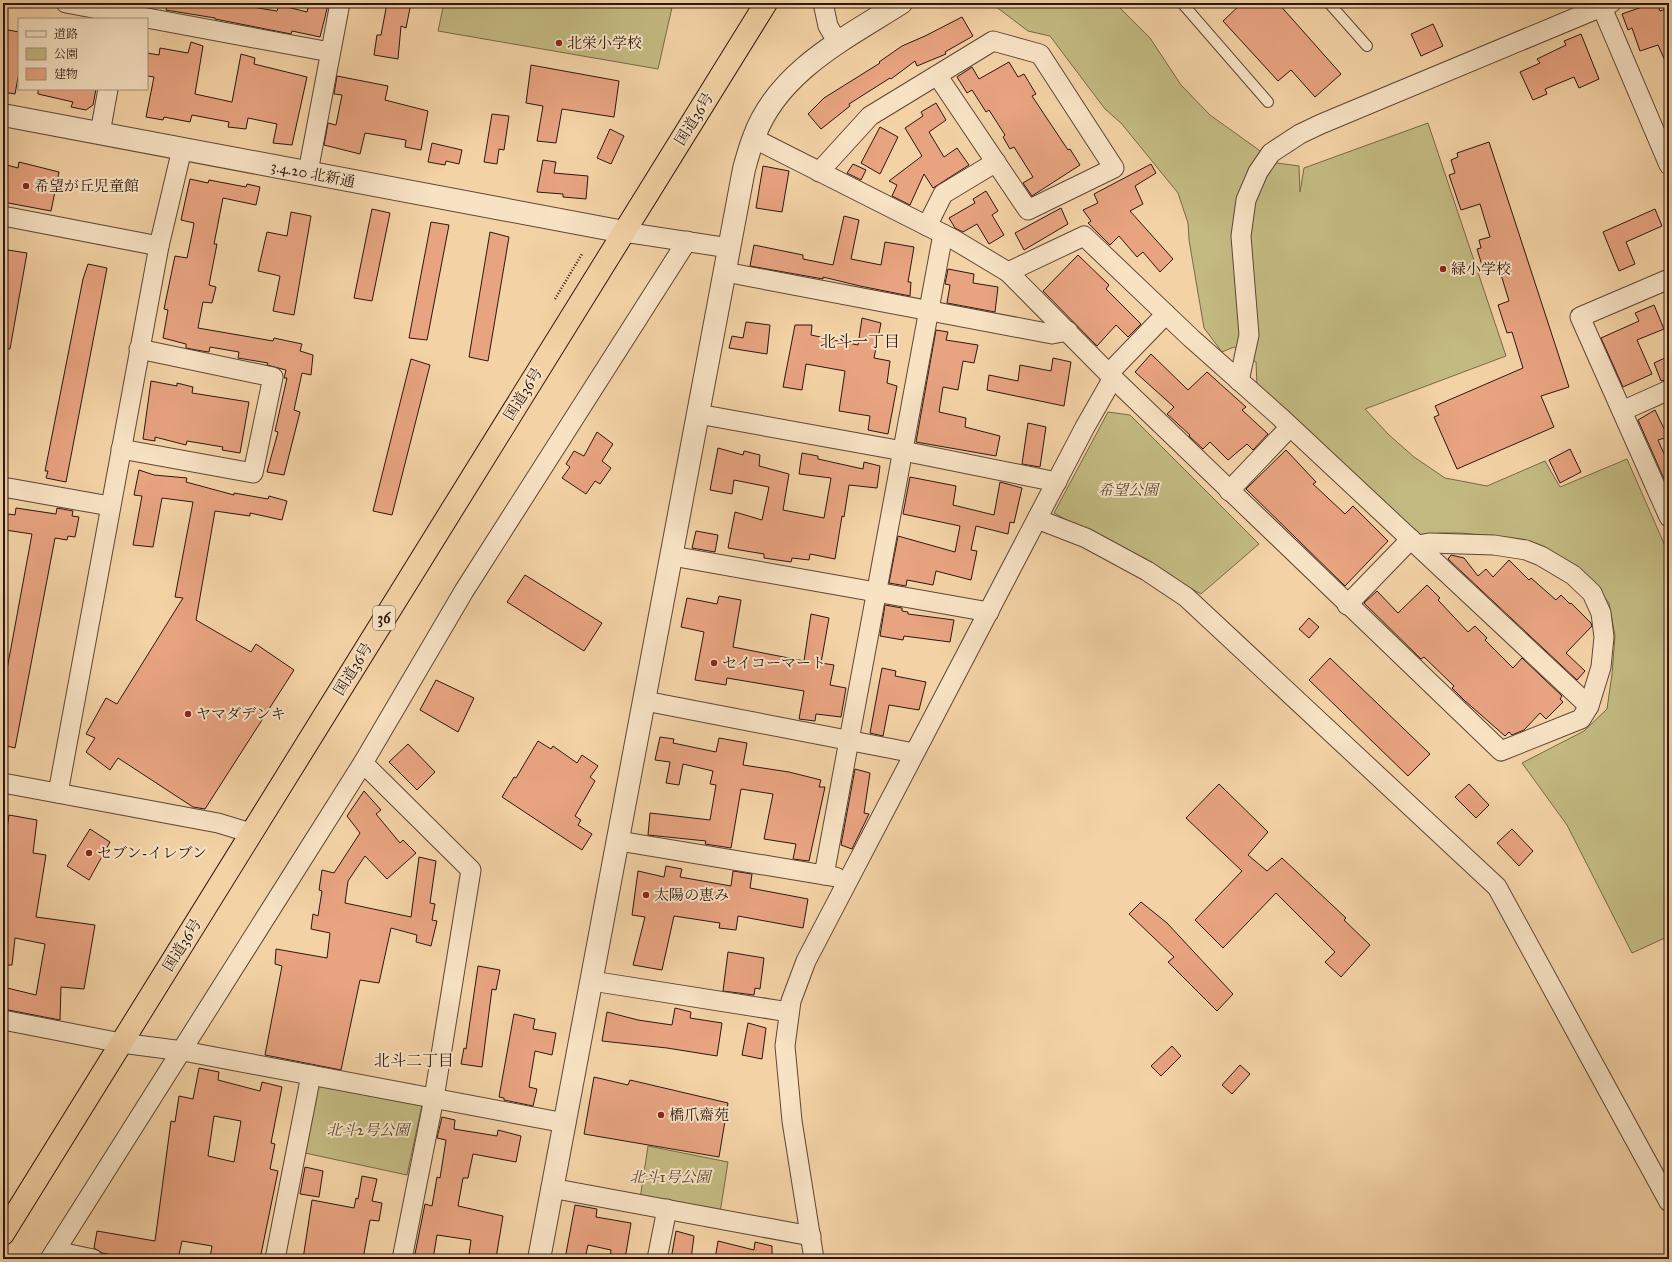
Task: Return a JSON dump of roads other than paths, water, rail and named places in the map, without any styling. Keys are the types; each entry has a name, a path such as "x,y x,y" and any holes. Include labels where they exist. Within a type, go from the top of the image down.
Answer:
{"highway":[{"name":"国道36号","path":"3,1234 766,3"}],"street":[{"path":"66,3 123,12 330,52"},
{"path":"308,172 340,3"},
{"path":"823,3 828,26 838,43"},
{"path":"539,1259 551,1188 592,981 744,169 753,138 781,90 816,56 901,3"},
{"path":"1239,381 1249,335 1241,236 1246,200 1258,172 1271,153 1300,134 1604,4 1669,164"},
{"path":"819,172 870,116 992,41 1040,54 1114,168 1028,210 937,75"},
{"path":"100,133 108,90"},
{"name":"3.4.20 北新通","path":"3,115 624,232"},
{"path":"753,138 935,230 1008,272 1111,376 1347,605 1501,751 1581,719 1590,706 1600,668 1604,637 1601,613 1592,592 1567,572 1541,556 1526,550 1494,545 1414,542 1347,605"},
{"path":"58,793 139,349 159,246 182,149"},
{"path":"824,875 930,311 935,230 943,194 996,162"},
{"path":"3,216 159,246"},
{"path":"624,232 729,248"},
{"path":"1008,272 1084,236 1166,314 1290,427 1590,706"},
{"path":"93,1259 52,1255 183,1051 363,763 464,591 687,241"},
{"path":"725,272 1052,334 1068,331"},
{"path":"1667,507 1580,317 1669,279"},
{"path":"814,1259 792,1113 785,1046 791,1001 806,961 1111,376 1166,314"},
{"path":"121,449 253,473 273,377 139,349"},
{"path":"1622,411 1669,390"},
{"path":"698,414 904,451 1057,482"},
{"path":"1229,490 1290,427"},
{"path":"3,487 110,506"},
{"path":"1037,519 1086,538 1147,571 1186,597 1497,887 1669,1202"},
{"path":"672,556 989,612"},
{"path":"645,701 849,742 914,753"},
{"path":"363,763 471,870 434,1098 402,1259"},
{"path":"3,783 218,823 251,833"},
{"path":"618,841 849,879"},
{"path":"592,981 790,1012"},
{"path":"3,1020 122,1043 183,1051 565,1123"},
{"path":"275,1259 311,1075"},
{"path":"551,1188 811,1236"},
{"path":"658,1259 667,1209"}],"lane":[{"path":"1182,3 1268,102"},
{"path":"1329,3 1368,46"}],"place":[{"name":"北栄小学校","path":"559,43"},
{"name":"希望が丘児童館","path":"26,186"},
{"name":"緑小学校","path":"1443,269"},
{"name":"セイコーマート","path":"714,663"},
{"name":"ヤマダデンキ","path":"188,714"},
{"name":"セブン-イレブン","path":"89,853"},
{"name":"太陽の恵み","path":"646,895"},
{"name":"橋爪齋苑","path":"661,1115"}],"district":[{"name":"北斗一丁目","path":"860,341"},
{"name":"北斗二丁目","path":"414,1060"}],"park label":[{"name":"希望公園","path":"1128,490"},
{"name":"北斗2号公園","path":"368,1130"},
{"name":"北斗1号公園","path":"670,1177"}]}
